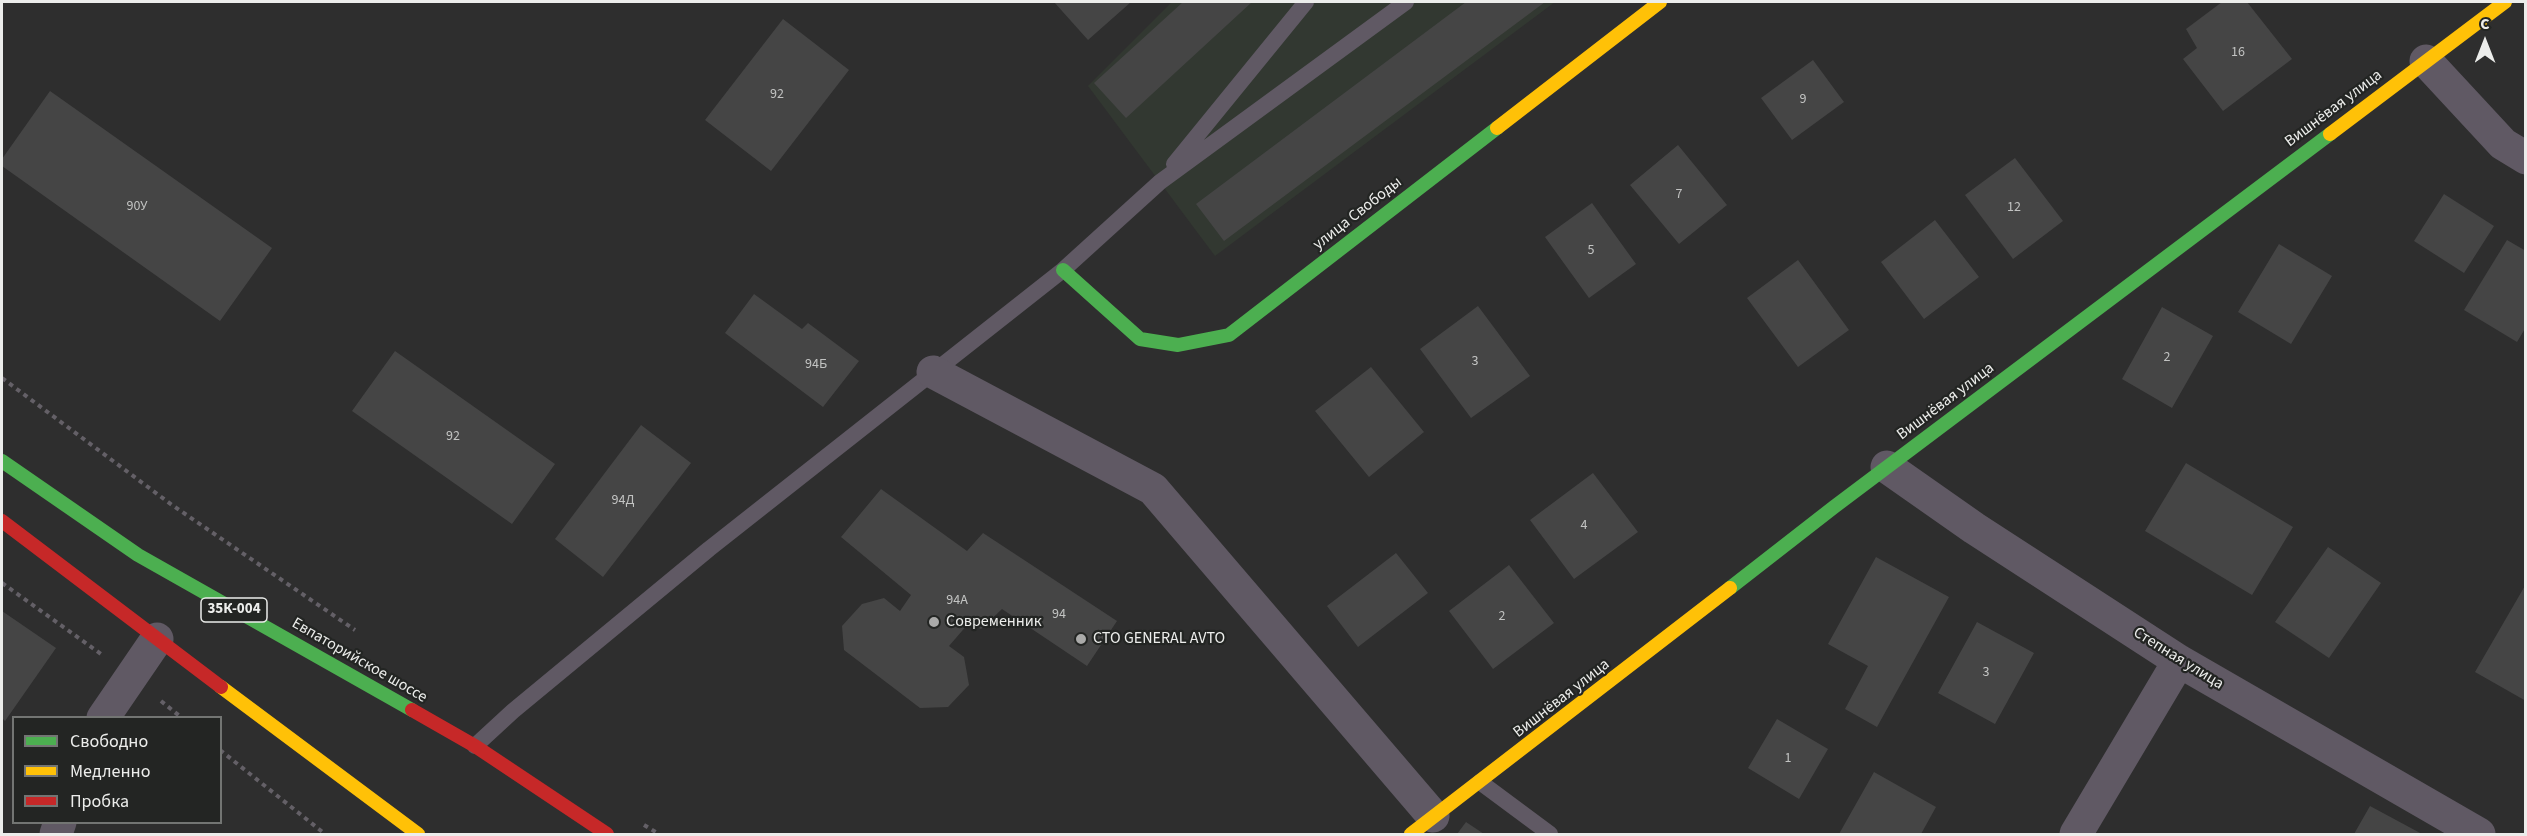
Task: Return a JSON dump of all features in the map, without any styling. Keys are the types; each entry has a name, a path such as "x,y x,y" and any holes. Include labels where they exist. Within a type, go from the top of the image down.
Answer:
{"street":[{"name":"улица Свободы","path":"1063,270 1140,339 1178,345 1229,335 1660,2"},
{"name":"Вишнёвая улица","path":"1422,825 1887,467 2505,2"},
{"path":"2426,61 2503,144 2526,158"},
{"path":"933,372 1153,489 1422,825"},
{"name":"Евпаторийское шоссе","path":"2,461 138,555 475,746 607,834"},
{"name":"Степная улица","path":"1887,467 1974,528 2179,661 2479,834"},
{"path":"2,520 418,834"},
{"path":"104,716 157,639"},
{"path":"2076,834 2179,661"},
{"path":"543,791 570,825"}],"lane":[{"path":"1160,182 1306,2"},
{"path":"475,746 513,711 708,549 1063,270 1160,182 1406,2"},
{"path":"1480,782 1550,834"}],"path":[{"path":"2,378 172,505 364,637"},
{"path":"2,583 131,675"},
{"path":"222,752 325,834"},
{"path":"640,822 658,834"}],"shaded area":[{"path":"1172,2 1555,2 1215,256 1088,86"}],"building":[{"path":"1054,2 1131,2 1088,40"},
{"path":"1183,2 1252,2 1126,118 1094,83"},
{"path":"1466,2 1545,2 1224,241 1196,204"},
{"path":"2222,2 2247,2 2292,59 2223,111 2183,59 2197,48 2186,29"},
{"path":"783,19 849,70 771,171 705,120"},
{"path":"1813,60 1844,102 1792,140 1761,98"},
{"path":"50,91 272,248 220,321 2,166 2,159"},
{"path":"1678,145 1727,205 1679,244 1630,185"},
{"path":"2015,158 2063,221 2013,259 1965,195"},
{"path":"2444,194 2494,226 2464,273 2414,241"},
{"path":"1592,203 1636,264 1589,298 1545,237"},
{"path":"1935,220 1979,277 1924,319 1881,262"},
{"path":"2507,240 2526,251 2526,327 2517,342 2464,310"},
{"path":"2279,244 2332,276 2291,344 2238,312"},
{"path":"1798,260 1849,330 1798,367 1747,298"},
{"path":"754,294 802,329 808,323 859,361 823,407 725,333"},
{"path":"1478,306 1530,376 1471,418 1420,349"},
{"path":"2162,307 2213,336 2172,408 2122,379"},
{"path":"395,351 555,464 512,524 352,411"},
{"path":"1371,367 1424,432 1369,477 1315,411"},
{"path":"641,425 691,463 603,577 555,539"},
{"path":"2186,463 2293,527 2252,595 2145,531"},
{"path":"1593,473 1638,532 1574,579 1530,520"},
{"path":"881,489 967,551 983,533 1117,621 1087,666 1002,609 981,629 968,624 949,646 964,657 969,685 948,707 920,708 844,650 842,626 862,604 884,598 900,611 911,595 841,537"},
{"path":"2328,547 2381,583 2329,658 2275,622"},
{"path":"1396,553 1428,593 1358,647 1327,606"},
{"path":"1876,557 1949,597 1877,727 1845,709 1868,666 1828,644"},
{"path":"1509,565 1554,623 1493,669 1449,611"},
{"path":"2526,584 2526,701 2475,672"},
{"path":"2,611 56,648 5,721 2,718"},
{"path":"1977,622 2034,653 1995,724 1938,693"},
{"path":"1777,719 1828,749 1799,799 1748,768"},
{"path":"1874,772 1936,807 1921,834 1839,834"},
{"path":"2370,806 2422,834 2354,834"},
{"path":"1466,822 1484,834 1457,834"}],"traffic: fast":[{"path":"1063,270 1140,339 1178,345 1229,335 1497,128"},
{"path":"1730,588 1834,507 2330,134"},
{"path":"2,461 138,555 412,710"}],"traffic: slow":[{"path":"1497,128 1660,2"},
{"path":"2330,134 2505,2"},
{"path":"1411,834 1730,588"},
{"path":"221,687 418,834"}],"traffic: jam":[{"path":"2,521 221,687"},
{"path":"412,710 475,746 607,834"}],"place":[{"name":"Современник","path":"934,622"},
{"name":"СТО GENERAL AVTO","path":"1081,639"}]}
